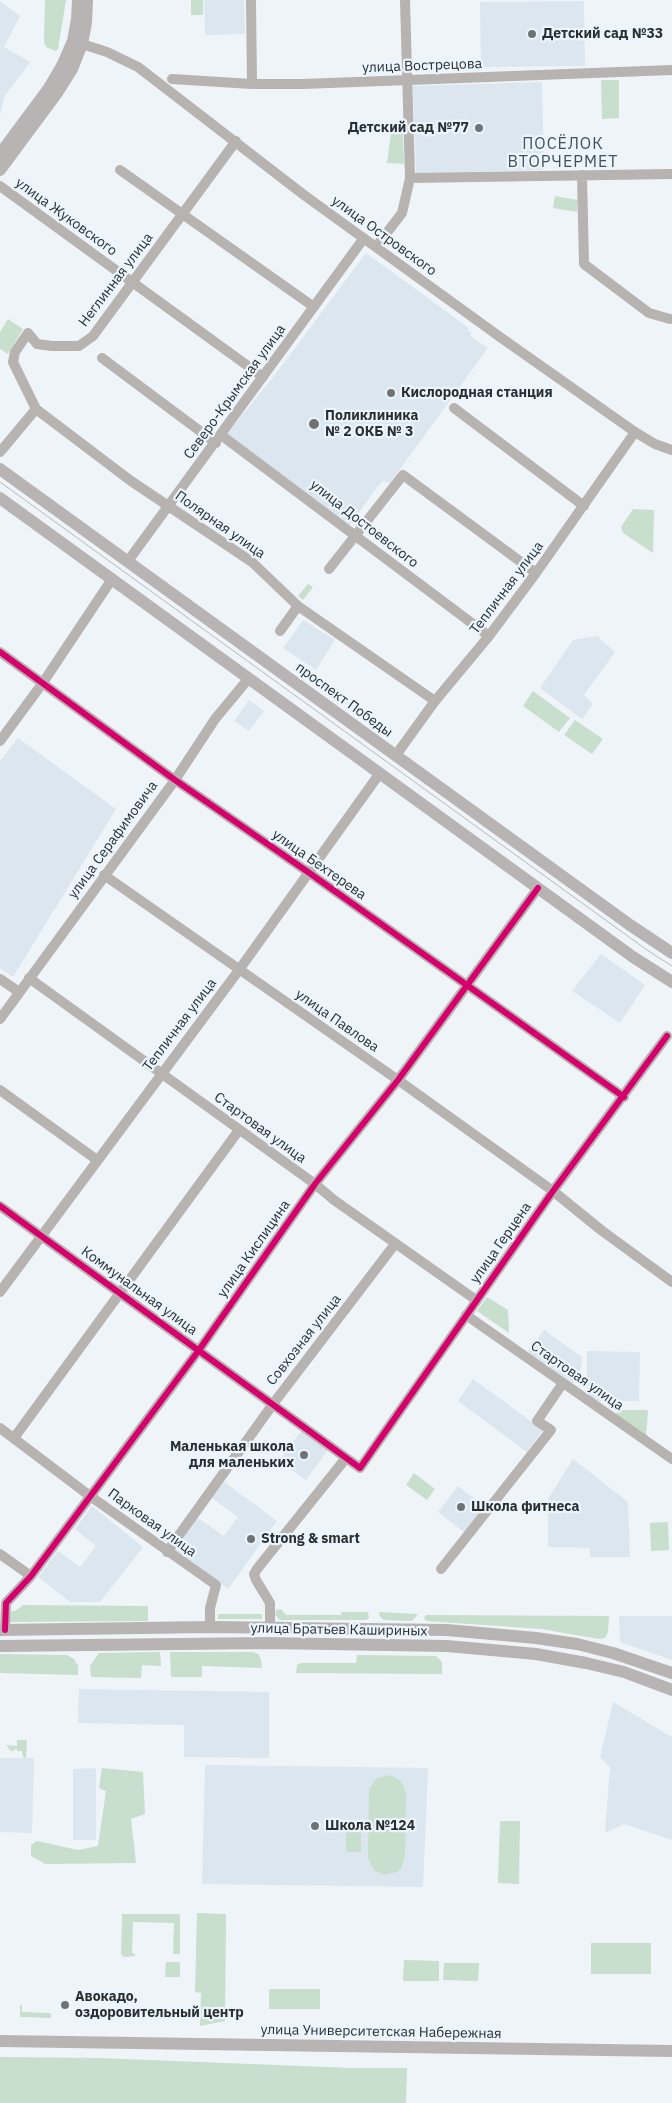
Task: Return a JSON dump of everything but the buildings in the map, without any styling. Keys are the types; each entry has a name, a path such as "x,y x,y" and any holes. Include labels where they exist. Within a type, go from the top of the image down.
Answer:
{"main road":[{"path":"0,154 78,43 78,0"},
{"path":"0,170 57,94 72,69 78,43 86,23 87,0"},
{"name":"проспект Победы","path":"0,469 672,953"},
{"path":"0,498 637,960 672,982"},
{"name":"улица Братьев Кашириных","path":"3,1630 270,1627 447,1630 536,1638 577,1644 614,1653 672,1673"},
{"name":"улица Братьев Кашириных","path":"0,1646 248,1643 447,1646 536,1654 586,1663 624,1672 672,1690"},
{"name":"улица Университетская Набережная","path":"0,2041 672,2051"}],"street":[{"path":"251,0 252,84"},
{"path":"376,247 402,213 410,178 405,0"},
{"name":"улица Островского","path":"78,43 107,52 138,67 376,247 635,432 655,444 672,450"},
{"name":"улица Вострецова","path":"172,79 252,84 408,81 672,70"},
{"name":"Неглинная улица","path":"36,409 13,362 15,352 28,333 37,344 52,346 79,346 93,336 236,141"},
{"path":"120,170 314,307"},
{"path":"410,178 672,174"},
{"path":"582,175 584,264 649,313 670,319"},
{"name":"улица Жуковского","path":"0,186 263,376"},
{"name":"Северо-Крымская улица","path":"128,561 364,238"},
{"name":"улица Достоевского","path":"102,358 218,439 286,482 354,536 489,636"},
{"path":"454,408 584,506"},
{"path":"0,452 36,409"},
{"name":"Полярная улица","path":"36,409 131,481 252,562 298,606 436,701"},
{"name":"Тепличная улица","path":"396,755 536,573 635,432"},
{"path":"329,568 402,476 536,573"},
{"path":"0,741 42,684 112,579"},
{"path":"280,631 298,606"},
{"name":"улица Бехтерева","path":"0,652 174,780 308,872 624,1097"},
{"name":"улица Серафимовича","path":"0,1019 174,780 216,719 249,678"},
{"name":"Тепличная улица","path":"0,1292 239,970 380,773"},
{"name":"улица Павлова","path":"104,874 553,1191 601,1230 672,1282"},
{"name":"улица Кислицина","path":"3,1630 3,1603 31,1576 199,1350 315,1184 398,1080 466,984 538,888"},
{"path":"0,978 19,992"},
{"name":"Стартовая улица","path":"29,978 476,1300"},
{"name":"улица Герцена","path":"360,1468 553,1191 668,1036"},
{"path":"0,1090 97,1160"},
{"path":"14,1438 239,1130"},
{"name":"Коммунальная улица","path":"0,1206 360,1468"},
{"name":"Совхозная улица","path":"167,1552 272,1404 396,1244"},
{"name":"Стартовая улица","path":"466,1315 672,1459"},
{"path":"442,1569 551,1430 537,1421 564,1383"},
{"name":"Парковая улица","path":"0,1428 90,1496 216,1586 210,1608 210,1627"},
{"path":"270,1627 270,1603 256,1580 254,1574 256,1569 346,1458"},
{"path":"0,1554 31,1576"}],"shaded area":[{"path":"204,0 244,0 245,34 205,35"},
{"path":"0,1 20,16 4,47 30,62 4,97 0,116"},
{"name":"Детский сад №33","path":"584,1 585,66 481,67 480,2"},
{"name":"Детский сад №77","path":"542,82 544,170 416,173 413,86"},
{"path":"366,253 469,328 468,330 472,333 470,336 488,348 390,483 383,481 378,486 350,525 226,435 274,376"},
{"path":"303,620 335,640 316,670 283,648"},
{"path":"597,636 615,652 584,695 593,704 582,719 540,688 573,640"},
{"path":"249,700 264,711 249,731 234,721"},
{"path":"18,738 116,809 13,977 0,968 0,761"},
{"path":"601,954 645,985 620,1023 572,991"},
{"path":"544,1330 582,1357 580,1373 573,1383 528,1352"},
{"path":"587,1351 640,1352 639,1401 595,1401 587,1396"},
{"path":"473,1379 543,1430 527,1452 458,1401"},
{"name":"Маленькая школа для маленьких","path":"301,1431 328,1450 306,1480 279,1461"},
{"path":"573,1459 628,1502 630,1557 590,1557 590,1548 548,1547 548,1499"},
{"path":"224,1482 277,1521 228,1589 175,1550 198,1518 224,1536 238,1517 212,1498"},
{"name":"Школа фитнеса","path":"458,1486 485,1507 465,1533 438,1512"},
{"path":"92,1506 143,1547 100,1602 70,1602 38,1577 58,1551 80,1567 96,1546 75,1529"},
{"path":"619,1616 672,1616 672,1660 620,1642"},
{"path":"79,1689 269,1692 269,1758 184,1757 184,1725 78,1723"},
{"path":"613,1702 672,1737 672,1840 624,1824 605,1833 610,1767 600,1757"},
{"path":"0,1758 34,1758 32,1833 0,1832"},
{"name":"Школа №124","path":"205,1765 428,1768 423,1887 202,1884"},
{"path":"96,1768 96,1840 73,1840 73,1769"}],"green space":[{"path":"45,0 66,0 58,49 55,51 46,47 44,42"},
{"path":"191,0 203,0 203,15 191,15"},
{"path":"601,80 619,80 619,118 602,119"},
{"path":"391,132 403,133 404,164 387,163"},
{"path":"555,196 578,200 577,212 553,208"},
{"path":"8,319 23,329 8,354 0,349 0,332"},
{"path":"633,509 654,510 653,553 623,533 621,527"},
{"path":"308,584 313,587 303,600 298,596"},
{"path":"533,691 570,718 559,732 523,706"},
{"path":"575,720 603,739 592,754 564,735"},
{"path":"487,1297 508,1310 509,1333 477,1311"},
{"path":"617,1410 648,1410 646,1437 616,1417"},
{"path":"414,1473 435,1489 427,1500 406,1485"},
{"path":"668,1522 669,1550 651,1551 650,1523"},
{"path":"23,1605 148,1606 148,1621 10,1622 11,1611 15,1611"},
{"path":"281,1609 286,1615 341,1615 341,1612 368,1612 369,1618 366,1620 280,1620 275,1615 276,1610"},
{"path":"379,1612 418,1614 412,1621 384,1620 380,1617"},
{"path":"218,1614 262,1614 262,1619 218,1619"},
{"path":"426,1615 609,1616 608,1632 605,1638 599,1639 541,1629 426,1621 424,1618"},
{"path":"160,1652 161,1666 142,1665 141,1678 91,1677 90,1666 99,1653"},
{"path":"170,1652 252,1652 258,1654 261,1659 262,1668 202,1666 202,1677 171,1677"},
{"path":"0,1654 67,1655 74,1659 78,1666 78,1675 0,1673"},
{"path":"357,1655 436,1656 442,1662 442,1674 296,1673 297,1665 301,1663 356,1663"},
{"path":"17,1740 27,1740 26,1758 23,1757 22,1751 15,1749 11,1751 6,1745 17,1746"},
{"path":"102,1768 143,1772 145,1814 131,1819 136,1863 45,1864 31,1856 31,1845 37,1841 78,1850 98,1846 106,1791 99,1788"},
{"path":"390,1775 401,1781 406,1793 405,1856 401,1868 397,1872 384,1875 374,1870 368,1858 369,1789 377,1778"},
{"path":"500,1821 520,1821 519,1884 498,1883"},
{"path":"346,1828 361,1828 361,1852 346,1852"},
{"path":"197,1913 226,1914 225,2021 200,2026 201,1993 195,1992"},
{"path":"122,1914 180,1914 180,1954 173,1954 174,1923 133,1922 132,1953 135,1956 124,1957 121,1954"},
{"path":"591,1943 651,1943 651,1974 591,1974"},
{"path":"404,1960 439,1961 439,1981 403,1981"},
{"path":"166,1962 180,1962 180,1977 165,1977"},
{"path":"444,1963 479,1963 478,1981 443,1980"},
{"path":"269,1989 320,1989 320,2009 269,2009"},
{"path":"20,2005 22,2005 22,2012 51,2013 51,2018 20,2017"},
{"path":"83,2013 113,2014 113,2019 83,2018"},
{"path":"0,2057 99,2058 352,2068 407,2068 406,2103 0,2103"}],"tram line":[{"path":"0,482 647,950 672,966"}],"cycle path":[{"path":"0,652 175,780 308,872 624,1097"},
{"path":"5,1630 6,1603 31,1576 199,1350 315,1184 398,1080 538,888"},
{"path":"0,1206 360,1468 553,1191 667,1036"}],"place":[{"name":"Детский сад №33","path":"532,34"},
{"name":"Детский сад №77","path":"479,128"},
{"name":"Кислородная станция","path":"391,393"},
{"name":"Поликлиника № 2 ОКБ № 3","path":"314,424"},
{"name":"Маленькая школа для маленьких","path":"304,1455"},
{"name":"Школа фитнеса","path":"461,1507"},
{"name":"Strong & smart","path":"251,1539"},
{"name":"Школа №124","path":"315,1826"},
{"name":"Авокадо, оздоровительный центр","path":"65,2005"}],"district":[{"name":"ПОСЁЛОК ВТОРЧЕРМЕТ","path":"563,153"}]}
